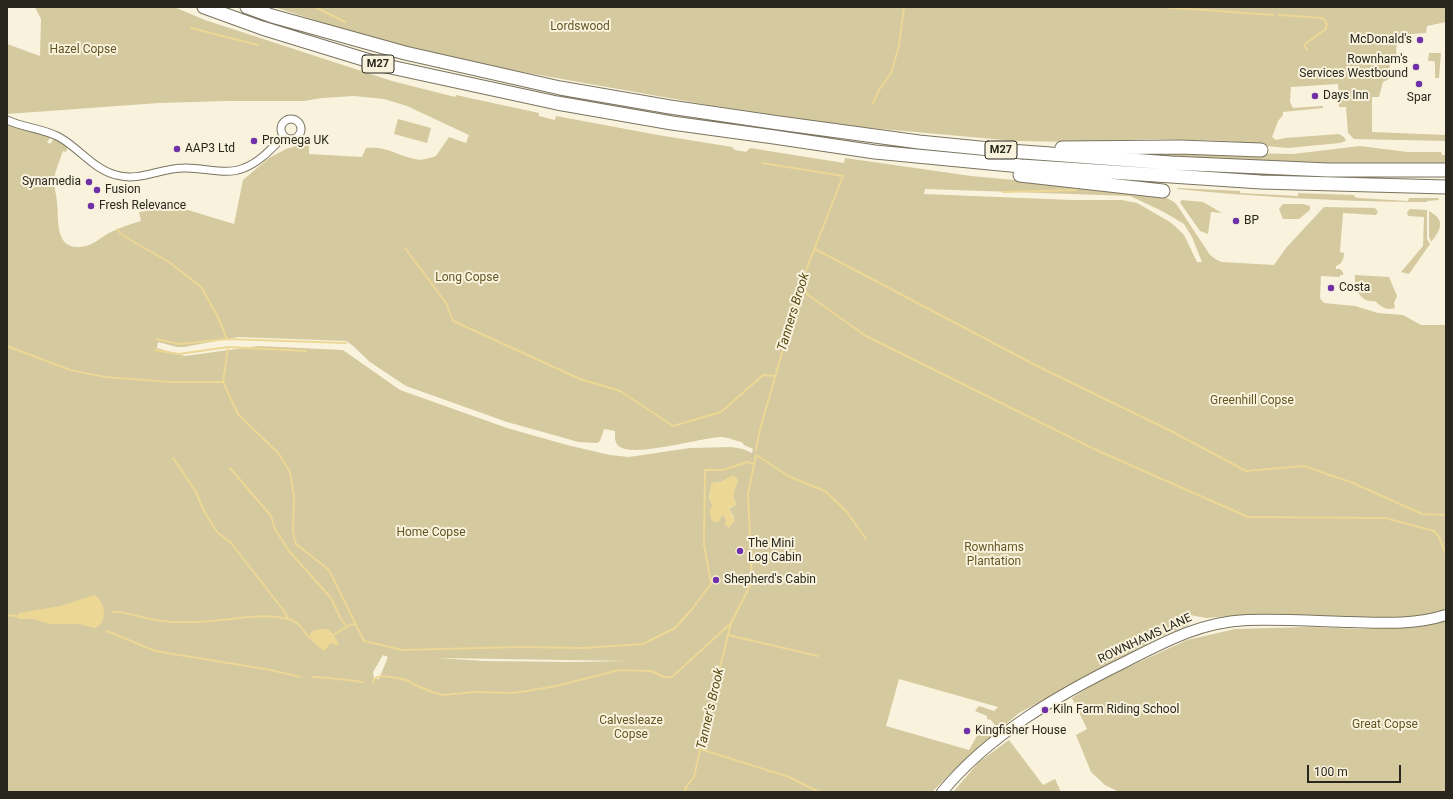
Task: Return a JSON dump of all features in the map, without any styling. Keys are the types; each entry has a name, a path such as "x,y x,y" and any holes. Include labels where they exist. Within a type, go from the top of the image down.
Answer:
{"highway":[{"name":"M27","path":"204,7 262,28 386,66 557,103 672,123 876,152 1021,166 1261,182 1446,187"},
{"name":"M27","path":"247,7 272,16 405,53 560,88 756,120 919,142 1010,151 1171,163 1328,170 1446,170"},
{"name":"M27","path":"1010,151 1038,148 1093,147 1180,147 1261,150"},
{"name":"M27","path":"876,152 966,169 1163,191"}],"street":[{"path":"7,120 22,126 44,130 59,137 82,153 100,169 125,178 182,168 230,171 243,169 256,162 284,136"},
{"name":"ROWNHAMS LANE","path":"942,792 982,751 1016,725 1048,704 1083,683 1175,637 1211,624 1240,621 1395,623 1419,622 1446,615"}],"green space":[{"path":"35,7 174,7 205,20 392,81 455,97 456,95 539,113 539,116 555,120 556,116 732,147 735,150 746,152 750,148 844,163 845,158 971,176 1165,197 1177,205 1210,255 1222,262 1274,265 1286,248 1324,207 1375,208 1378,212 1376,215 1343,213 1340,252 1344,253 1344,255 1341,263 1336,266 1336,269 1340,269 1343,272 1343,275 1340,275 1340,277 1321,276 1320,298 1324,303 1355,306 1378,313 1403,315 1421,325 1446,325 1446,610 1425,616 1394,619 1246,615 1206,618 1190,615 1185,618 1189,625 1160,637 1019,713 999,730 991,720 987,719 987,716 975,711 979,706 994,711 998,707 899,679 886,726 969,750 983,725 989,726 995,734 956,768 932,792 7,792 7,123 51,137 47,142 50,144 56,138 68,146 66,152 63,151 54,178 58,224 59,231 65,243 71,246 79,247 91,244 113,231 141,221 139,212 168,208 188,210 234,224 243,180 269,158 286,149 309,142 309,154 362,157 366,148 380,148 420,160 436,156 449,137 466,143 469,135 407,106 384,99 354,96 304,101 159,103 7,114 7,44 40,56 41,19","holes":["925,189 1130,196 1162,211 1184,224 1192,237 1202,262 1197,262 1184,235 1177,228 1170,222 1137,203 1122,200 1072,200 924,194","238,337 346,341 370,362 406,386 507,422 578,442 597,443 600,441 604,429 615,431 615,440 617,444 620,447 628,449 639,450 721,437 742,442 744,445 753,449 752,453 743,449 731,447 690,448 629,457 610,455 567,445 507,428 400,390 343,350 258,346 185,356 157,348 158,342 177,347","728,478 738,482 734,493 736,504 729,509 734,517 726,520 725,516 722,515 720,517 711,510 713,506 709,498 712,483 721,482","383,655 388,657 379,679 374,679 373,672","437,658 628,661 485,661"]},
{"name":"Lordswood","path":"274,7 1446,7 1446,22 1427,26 1426,33 1397,35 1396,59 1390,61 1389,79 1383,82 1379,97 1372,97 1372,132 1446,135 1446,141 1354,139 1348,133 1346,107 1339,107 1338,84 1291,87 1290,102 1293,108 1323,106 1323,108 1283,112 1283,115 1278,121 1272,137 1276,140 1339,134 1344,137 1346,141 1340,143 1288,148 1229,141 1151,139 1075,142 1015,141 849,126 708,105 455,60 364,36"},
{"path":"1429,53 1441,53 1439,78 1435,78 1434,61 1428,61"},
{"path":"398,119 431,128 427,143 394,134"},
{"path":"1360,146 1408,152 1441,152 1442,155 1446,155 1446,165 1294,163 1146,155 1146,153 1208,152 1293,154"},
{"path":"1177,188 1298,196 1298,193 1354,195 1355,197 1359,198 1408,201 1409,198 1438,198 1439,200 1413,202 1324,200"},
{"path":"1182,200 1203,202 1222,213 1211,212 1208,234 1200,231 1181,204 1180,202"},
{"path":"1283,204 1303,204 1310,206 1310,210 1299,219 1283,219 1279,209"},
{"path":"1410,209 1427,210 1427,239 1430,244 1409,274 1401,272 1423,246 1424,217 1408,216 1407,212"},
{"path":"1429,211 1438,218 1440,222 1439,229 1431,242 1429,236"},
{"path":"1355,275 1389,277 1397,296 1394,303 1395,308 1387,309 1375,301 1365,300 1359,294 1357,289"},
{"name":"Great Copse","path":"1446,618 1446,792 1119,792 1105,785 1091,772 1076,735 1087,729 1072,698 1100,680 1187,640 1235,629 1308,627 1363,629 1419,627"},
{"path":"1009,740 1043,785 1055,779 1061,792 953,792 979,762"}],"shaded area":[{"path":"731,476 735,476 738,480 734,495 736,504 729,509 735,520 729,528 725,525 726,520 722,515 718,523 712,521 709,512 713,506 709,499 712,483 721,482"},
{"path":"94,595 101,602 104,612 102,621 95,628 79,624 49,624 34,619 20,619 16,617 19,613 60,606"},
{"path":"320,629 327,629 331,632 339,646 331,643 324,651 313,642 310,633"}],"waterway":[{"path":"315,7 345,22"},
{"name":"Tanners Brook","path":"873,103 879,90 891,73 899,46 904,7"},
{"path":"1161,7 1273,15"},
{"path":"1279,15 1322,18 1325,20 1327,24 1326,29 1305,44 1307,49"},
{"path":"191,28 258,45"},
{"name":"Tanners Brook","path":"756,450 760,429 805,273 843,176 762,163"},
{"path":"1003,192 1076,190"},
{"path":"117,229 121,234 169,262 201,287 218,317 227,339"},
{"path":"405,248 446,303 453,321 580,379 620,391 673,426 721,412 763,375 775,376"},
{"path":"815,249 1037,366 1171,431 1246,471 1304,466 1353,483 1422,514 1446,515"},
{"path":"802,286 808,295 866,336 1094,449 1248,517 1385,518 1434,531 1439,537 1446,554"},
{"path":"156,339 179,344 227,339 346,343"},
{"path":"7,346 70,370 105,377 171,382 223,382"},
{"path":"228,347 223,382 238,414 279,454 290,472 294,497 293,532 296,544 329,570 364,641 403,650 519,647 584,648 643,644 675,628 711,584 704,544 705,470 723,470 747,462 753,464"},
{"path":"155,350 179,354 228,347 306,351"},
{"name":"Tanners Brook","path":"685,792 686,787 694,777 731,623 752,582 748,494 756,455 790,477 825,491 847,512 866,539"},
{"path":"173,458 196,492 204,511 217,532 231,543 284,611 288,619 298,624 309,638"},
{"path":"230,468 271,516 275,529 289,551 331,598 341,619 347,627"},
{"path":"112,612 120,612 162,621 176,622 263,616 288,619"},
{"path":"7,615 16,616"},
{"path":"333,635 350,625 355,624"},
{"path":"373,683 374,679 382,676 398,678 443,695 475,692 512,693 527,691 556,686 619,670 651,671 664,677 672,677 730,624"},
{"path":"107,631 155,651 271,670 300,677"},
{"path":"728,635 818,656"},
{"path":"312,677 363,682"},
{"name":"Tanner's Brook","path":"700,749 789,777 819,792"}],"place":[{"name":"McDonald's","path":"1420,40"},
{"name":"Rownham's Services Westbound","path":"1416,67"},
{"name":"Spar","path":"1419,84"},
{"name":"Days Inn","path":"1315,96"},
{"name":"Promega UK","path":"254,141"},
{"name":"AAP3 Ltd","path":"177,149"},
{"name":"Synamedia","path":"89,182"},
{"name":"Fusion","path":"97,190"},
{"name":"Fresh Relevance","path":"91,206"},
{"name":"BP","path":"1236,221"},
{"name":"Costa","path":"1331,288"},
{"name":"The Mini Log Cabin","path":"740,551"},
{"name":"Shepherd's Cabin","path":"716,580"},
{"name":"Kiln Farm Riding School","path":"1045,710"},
{"name":"Kingfisher House","path":"967,731"}],"park label":[{"name":"Hazel Copse","path":"83,50"},
{"name":"Long Copse","path":"467,278"},
{"name":"Greenhill Copse","path":"1252,401"},
{"name":"Home Copse","path":"431,533"},
{"name":"Rownhams Plantation","path":"994,555"},
{"name":"Calvesleaze Copse","path":"631,728"}]}
